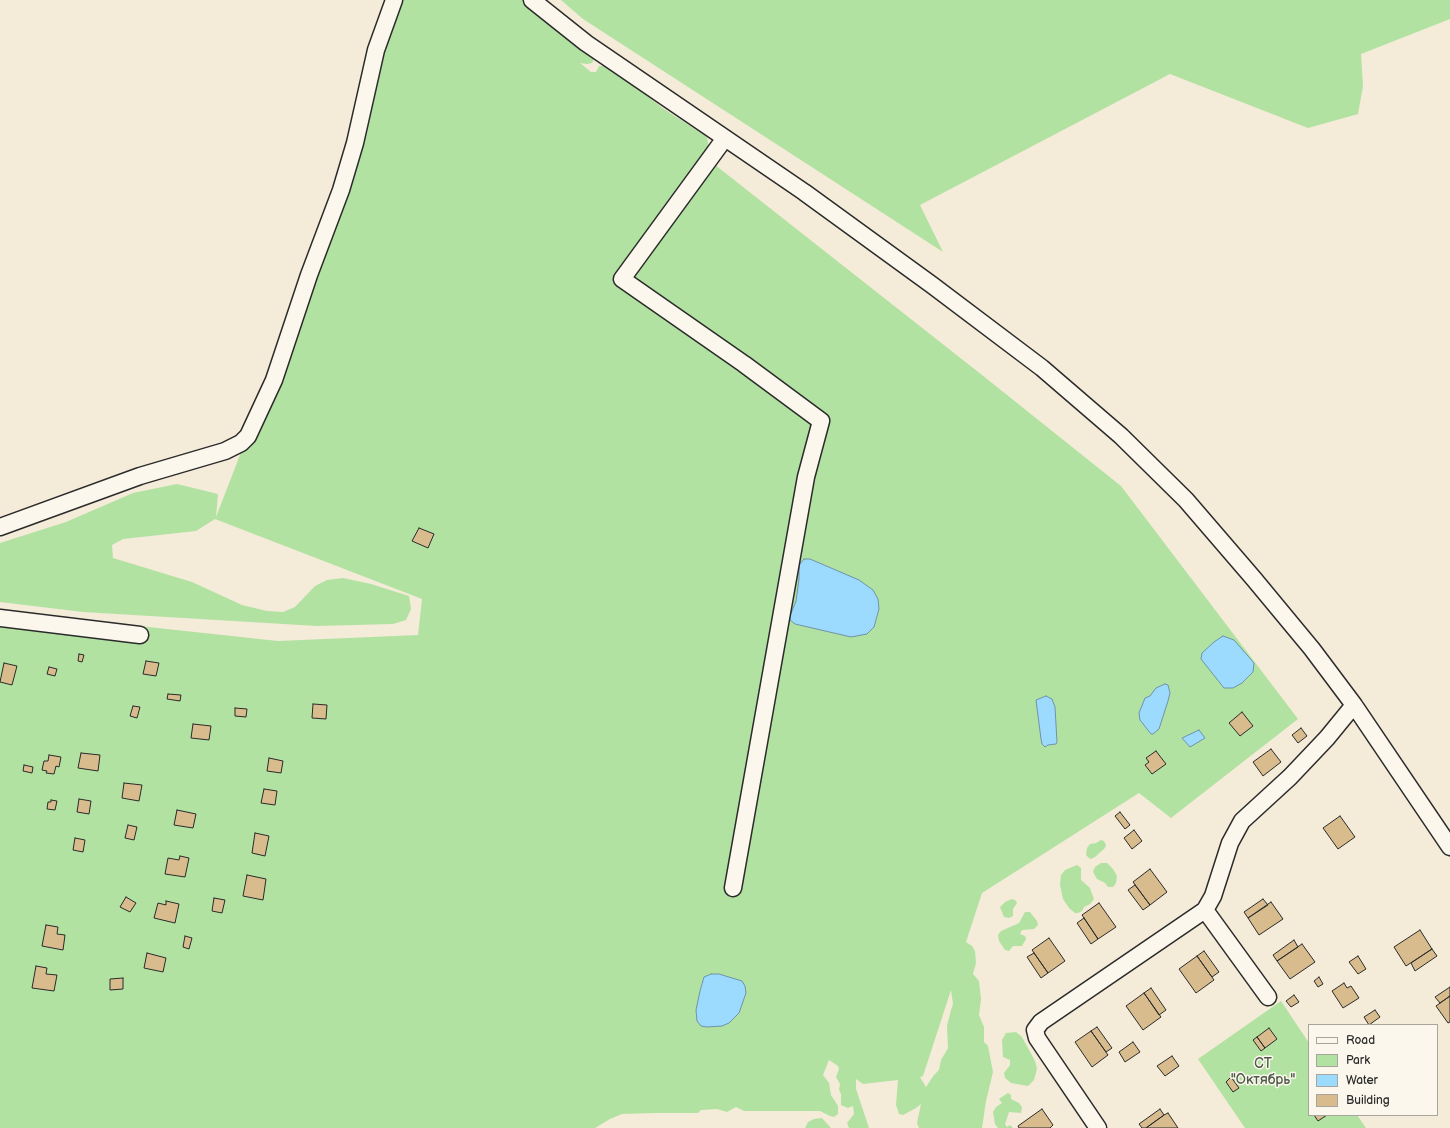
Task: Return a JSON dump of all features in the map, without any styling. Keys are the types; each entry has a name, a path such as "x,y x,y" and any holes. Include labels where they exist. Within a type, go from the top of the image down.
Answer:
{"street":[{"path":"0,527 140,476 225,451 241,444 248,436 274,380 309,275 341,190 355,143 376,50 394,0"},
{"path":"532,0 586,43 804,192 932,285 1042,368 1121,436 1186,500 1312,649 1354,705 1450,846"},
{"path":"725,138 622,279 738,360 820,421 806,477 733,888"},
{"path":"0,618 140,635"},
{"path":"1098,1128 1037,1038 1035,1030 1041,1022 1205,910 1214,896 1230,843 1242,821 1290,777 1327,738 1354,705"},
{"path":"1205,910 1268,997"}],"green space":[{"path":"403,0 523,0 541,16 571,35 575,46 595,58 592,63 580,63 591,72 596,72 599,66 608,66 664,109 707,137 709,149 705,157 1121,486 1298,719 1171,818 1139,793 982,893 966,942 972,946 975,951 976,963 973,974 979,981 981,999 979,1015 984,1027 984,1042 988,1046 993,1072 986,1101 982,1128 919,1128 917,1123 921,1104 903,1115 899,1114 896,1105 898,1080 863,1084 856,1079 856,1089 869,1128 849,1128 847,1123 854,1114 853,1106 848,1108 841,1105 841,1094 839,1090 840,1084 836,1077 839,1069 838,1066 829,1060 823,1075 829,1083 831,1095 838,1106 838,1114 834,1117 820,1111 744,1111 736,1107 727,1112 717,1109 701,1110 698,1113 622,1114 595,1128 0,1128 0,611 278,641 418,635 422,599 215,519 196,531 123,539 112,545 113,558 192,582 242,605 267,611 283,612 295,607 315,586 327,580 343,578 371,584 409,596 411,609 406,620 393,624 317,626 83,612 0,602 0,543 66,522 133,493 177,484 218,494 216,517 360,144 394,15","holes":["951,990 953,1004 947,1026 948,1048 941,1060 939,1070 926,1087 920,1077 923,1076"]},
{"path":"561,0 1450,0 1450,19 1361,54 1363,86 1358,114 1308,128 1170,74 920,205 943,252 583,19"},
{"path":"1101,840 1104,841 1106,845 1105,848 1095,857 1091,859 1089,858 1086,855 1087,848 1090,844"},
{"path":"1101,863 1107,863 1117,876 1116,883 1113,887 1108,887 1105,883 1097,879 1093,872 1095,867"},
{"path":"1077,865 1081,868 1081,880 1090,888 1094,899 1090,904 1084,907 1082,911 1075,913 1069,908 1063,899 1060,885 1061,875 1065,870"},
{"path":"1012,899 1017,903 1013,909 1013,916 1009,918 1004,917 1000,907 1005,902"},
{"path":"1025,912 1030,912 1037,921 1038,925 1034,929 1022,930 1020,934 1025,936 1026,939 1022,946 1013,946 1009,951 1005,950 999,941 998,935 1001,931 1019,923"},
{"name":"СТ \"Октябрь\"","path":"1281,1001 1308,1042 1308,1116 1358,1116 1366,1128 1245,1128 1198,1059"},
{"path":"1016,1032 1022,1037 1035,1061 1037,1069 1034,1080 1028,1086 1011,1083 1005,1078 1004,1073 1010,1065 1010,1060 1003,1057 1002,1040 1006,1033"},
{"path":"1008,1093 1011,1095 1011,1099 1019,1103 1022,1107 1021,1113 1009,1112 1005,1124 1007,1127 1010,1125 1013,1128 998,1128 995,1124 993,1112 996,1107 1002,1103 999,1099"},
{"path":"822,1118 831,1128 805,1128 808,1122 814,1119"}],"water":[{"path":"804,559 810,559 859,580 873,590 878,599 879,609 874,627 867,634 851,637 795,624 790,620 790,616 796,601 799,565"},
{"path":"1223,636 1234,640 1254,663 1253,672 1242,683 1233,688 1224,688 1201,659 1202,653"},
{"path":"1165,684 1168,685 1170,693 1168,701 1159,729 1151,734 1140,720 1139,713 1145,698 1150,696 1156,688"},
{"path":"1046,696 1052,699 1055,707 1057,742 1056,744 1045,747 1042,744 1041,739 1036,700"},
{"path":"1199,730 1205,738 1190,747 1182,738"},
{"path":"711,974 719,974 742,981 745,986 746,993 739,1013 729,1023 722,1026 707,1027 701,1026 697,1021 696,1010 704,977"}],"building":[{"path":"419,528 434,534 428,548 412,541"},
{"path":"79,654 84,655 82,662 78,661"},
{"path":"146,661 159,663 156,676 143,674"},
{"path":"4,663 17,666 12,685 0,682"},
{"path":"49,667 57,669 55,676 47,674"},
{"path":"168,694 181,695 180,701 167,699"},
{"path":"313,704 327,705 326,719 312,718"},
{"path":"133,706 140,707 137,718 130,716"},
{"path":"235,708 247,709 246,717 235,716"},
{"path":"1242,712 1253,726 1240,736 1229,723"},
{"path":"193,724 211,726 209,740 191,738"},
{"path":"1301,728 1307,736 1298,743 1292,735"},
{"path":"1271,749 1281,762 1263,776 1253,762"},
{"path":"1156,751 1166,764 1152,774 1145,765 1149,762 1146,758"},
{"path":"81,753 100,755 98,771 78,768"},
{"path":"49,755 61,757 59,767 56,766 54,774 46,773 47,771 42,770 44,761 48,761"},
{"path":"269,758 283,761 281,773 267,771"},
{"path":"24,765 33,767 32,773 23,771"},
{"path":"124,783 142,785 139,801 122,798"},
{"path":"264,789 277,791 275,805 261,803"},
{"path":"79,799 91,801 89,814 77,812"},
{"path":"51,800 57,801 55,810 47,809 48,802 51,802"},
{"path":"177,810 196,814 193,828 174,825"},
{"path":"1120,812 1130,825 1125,829 1115,816"},
{"path":"1340,816 1355,837 1338,849 1323,828"},
{"path":"128,825 137,827 134,840 125,838"},
{"path":"1134,830 1142,841 1132,849 1124,838"},
{"path":"255,833 269,836 265,856 252,853"},
{"path":"75,838 85,840 83,852 73,850"},
{"path":"180,856 189,858 185,877 165,874 168,858 179,860"},
{"path":"1150,869 1167,892 1150,905 1133,882"},
{"path":"247,875 266,879 263,900 243,896"},
{"path":"1135,885 1150,905 1143,910 1128,890"},
{"path":"126,897 136,903 130,912 120,907"},
{"path":"214,898 225,900 222,913 212,911"},
{"path":"1263,899 1268,905 1248,918 1244,912"},
{"path":"166,901 179,904 175,923 154,918 158,903 166,905"},
{"path":"1271,902 1283,919 1259,935 1248,918"},
{"path":"1099,903 1116,927 1098,939 1082,915"},
{"path":"1084,918 1098,939 1091,944 1077,923"},
{"path":"46,925 58,927 57,934 65,935 63,950 42,946"},
{"path":"1420,930 1432,949 1406,966 1394,947"},
{"path":"185,936 192,938 189,949 183,947"},
{"path":"1049,938 1065,961 1048,973 1032,950"},
{"path":"1294,940 1298,947 1277,961 1273,955"},
{"path":"1302,944 1315,962 1290,979 1277,961"},
{"path":"1432,949 1437,956 1415,971 1411,963"},
{"path":"1204,951 1219,972 1212,977 1197,956"},
{"path":"147,953 166,958 163,972 144,968"},
{"path":"1034,953 1048,973 1041,978 1027,957"},
{"path":"1197,956 1214,980 1196,993 1179,969"},
{"path":"1358,956 1366,969 1358,974 1349,962"},
{"path":"36,966 47,968 46,974 57,975 54,991 32,988"},
{"path":"1319,977 1323,984 1318,987 1314,981"},
{"path":"123,978 123,989 110,990 110,979"},
{"path":"1344,983 1347,988 1351,986 1359,998 1343,1008 1332,991"},
{"path":"1450,987 1450,996 1440,1003 1435,997"},
{"path":"1151,988 1166,1010 1159,1015 1144,993"},
{"path":"1144,993 1161,1017 1143,1030 1126,1006"},
{"path":"1294,995 1299,1002 1291,1007 1286,1001"},
{"path":"1450,996 1450,1022 1448,1023 1436,1006"},
{"path":"1375,1010 1380,1017 1368,1024 1364,1017"},
{"path":"1097,1027 1112,1048 1106,1052 1091,1031"},
{"path":"1269,1028 1277,1039 1265,1048 1257,1037"},
{"path":"1091,1031 1108,1055 1092,1067 1075,1042"},
{"path":"1257,1037 1265,1048 1261,1051 1253,1040"},
{"path":"1133,1042 1140,1052 1125,1062 1119,1052"},
{"path":"1172,1056 1179,1066 1165,1076 1157,1066"},
{"path":"1231,1077 1239,1088 1233,1092 1226,1082"},
{"path":"1042,1109 1053,1125 1050,1128 1019,1128 1018,1126"},
{"path":"1160,1109 1164,1115 1146,1128 1142,1128 1139,1124"},
{"path":"1168,1113 1178,1128 1146,1128 1164,1115"},
{"path":"1315,1116 1326,1116 1318,1121"}]}
